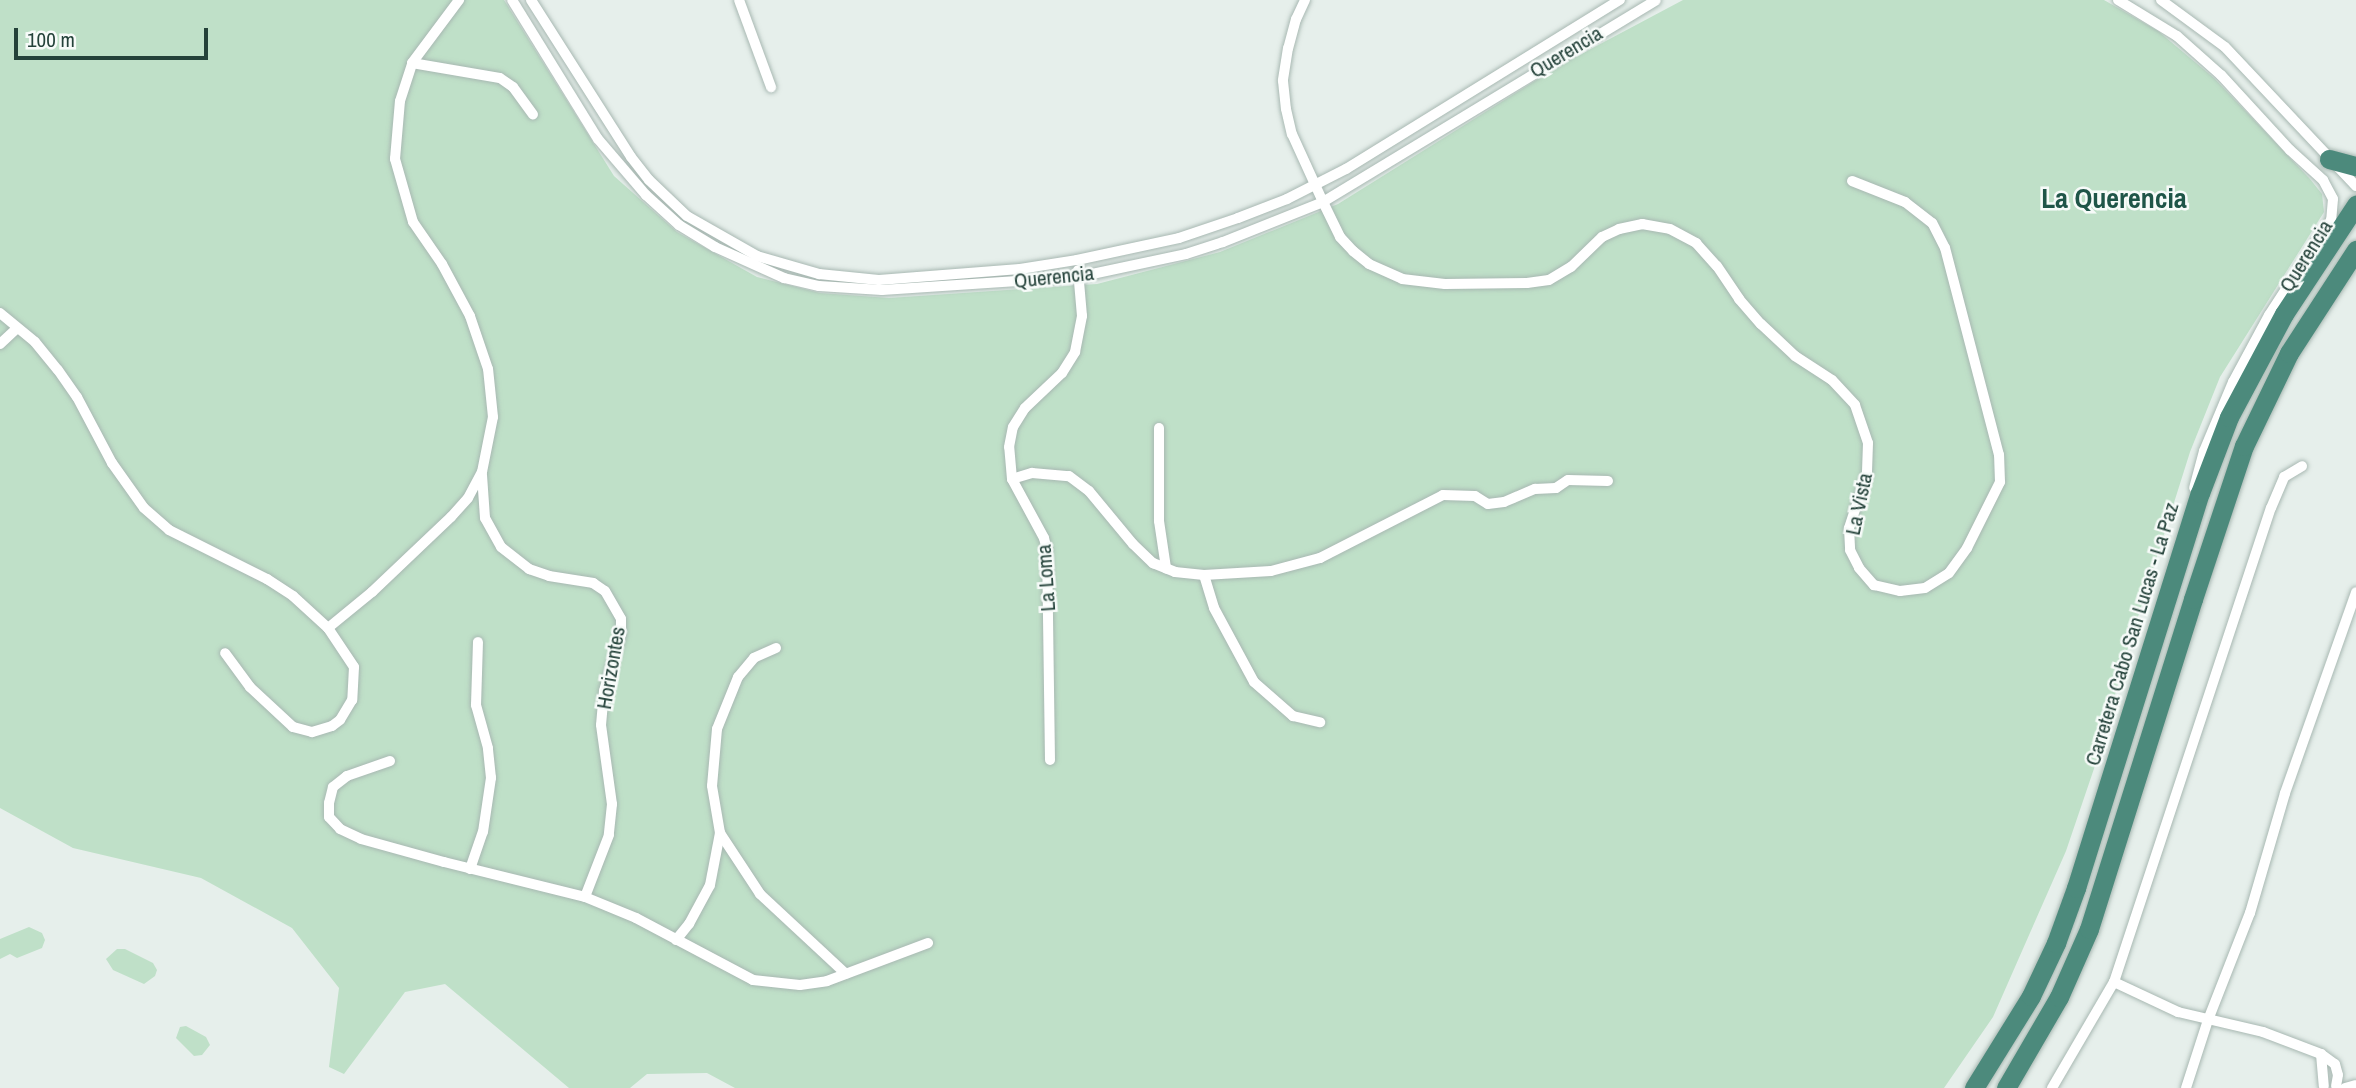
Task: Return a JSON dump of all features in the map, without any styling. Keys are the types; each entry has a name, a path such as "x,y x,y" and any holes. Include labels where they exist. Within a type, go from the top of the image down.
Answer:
{"highway":[{"path":"2329,159 2356,166"},
{"name":"Carretera Cabo San Lucas - La Paz","path":"1973,1088 2019,1018 2056,943 2076,888 2182,548 2220,441 2255,364 2307,276 2356,205"},
{"path":"2208,551 2233,457 2255,406 2289,341 2356,236"},
{"path":"2006,1088 2059,997 2089,929 2208,551 2244,446 2272,384 2307,324 2356,250"}],"street":[{"path":"328,628 372,592 451,517 468,498 482,472 493,418 488,369 470,316 442,264 413,222 395,159 400,101 412,63 459,0"},
{"name":"Querencia","path":"512,0 598,139 617,164 679,225 755,267 819,286 882,290 1078,276 1173,257 1223,242 1323,202 1546,64 1656,0"},
{"name":"Querencia","path":"531,0 609,124 649,180 687,216 757,256 819,274 879,279 1020,269 1179,238 1316,186 1620,0"},
{"path":"739,0 771,88"},
{"name":"La Vista","path":"1305,0 1287,48 1283,81 1292,134 1340,237 1369,264 1402,279 1445,284 1549,280 1571,267 1602,237 1619,229 1642,224 1670,229 1696,243 1761,324 1795,356 1832,380 1855,405 1868,443 1867,473 1849,528 1850,550 1859,568 1874,585 1900,591 1925,588 1949,573 1967,548 2000,482 1999,455 1945,248 1932,223 1905,202 1852,181"},
{"name":"Querencia","path":"2118,0 2177,36 2221,75 2326,185 2333,199 2333,215 2269,315 2233,382 2197,472 2182,548"},
{"path":"2161,0 2211,36 2356,186"},
{"path":"1539,52 1546,64"},
{"path":"412,63 500,78 513,87 533,115"},
{"path":"2257,113 2273,99"},
{"path":"1223,242 1247,225 1300,204 1308,199 1316,186"},
{"path":"1078,276 1089,264 1152,251 1179,238"},
{"name":"La Loma","path":"1050,760 1046,550 1044,538 1012,479 1009,447 1013,427 1025,408 1062,373 1075,352 1082,316 1077,260"},
{"path":"0,313 35,342 58,370 77,397 112,463 144,508 169,530 267,579 293,596 328,628 354,667 355,687 346,713 341,720 323,730 301,730 286,722 250,687 225,653"},
{"path":"0,344 17,328"},
{"path":"1159,428 1159,520 1166,568"},
{"path":"2052,1088 2114,982 2270,508 2284,477 2302,466"},
{"name":"Horizontes","path":"482,472 485,518 501,547 529,569 549,576 593,583 605,591 621,619 621,634 604,691 601,725 612,804 609,835 585,898"},
{"path":"1012,479 1032,473 1069,476 1089,491 1133,544 1153,563 1204,575 1271,570 1320,558 1443,495 1475,495 1488,504 1535,489 1556,488 1568,480 1608,481"},
{"path":"1204,575 1214,608 1254,682 1293,716 1320,722"},
{"path":"2186,1088 2208,1020 2250,913 2285,793 2356,592"},
{"path":"470,869 483,832 491,778 488,748 476,705 478,642"},
{"path":"676,940 689,924 710,885 720,833 712,786 717,729 738,677 754,659 776,648"},
{"path":"390,761 347,776 333,787 328,803 329,817 340,829 361,839 585,898 636,918 753,980 800,985 846,974 928,943"},
{"path":"720,833 760,894 846,974"},
{"path":"2114,982 2136,994 2208,1020 2263,1032 2321,1054 2335,1064 2338,1075 2333,1087"},
{"path":"2321,1054 2333,1087"},
{"path":"2333,1087 2356,1085"}],"green space":[{"name":"La Querencia","path":"0,0 504,0 614,176 677,232 757,277 820,293 889,298 1097,284 1220,252 1338,204 1557,67 1683,0 2104,0 2158,31 2214,78 2310,179 2322,194 2324,212 2220,377 2190,452 2124,661 2100,751 2066,851 1993,1017 1944,1088 735,1088 707,1073 647,1074 630,1088 569,1088 445,984 405,992 344,1074 329,1067 339,988 292,928 201,878 73,848 0,808"},
{"path":"29,927 42,933 45,940 42,948 17,958 10,954 0,959 0,939"},
{"path":"117,949 125,949 153,963 157,970 155,976 144,984 113,970 106,959"},
{"path":"186,1026 206,1037 210,1045 202,1055 194,1056 176,1038 180,1027"}],"district":[{"name":"La Querencia","path":"2114,198"}]}
